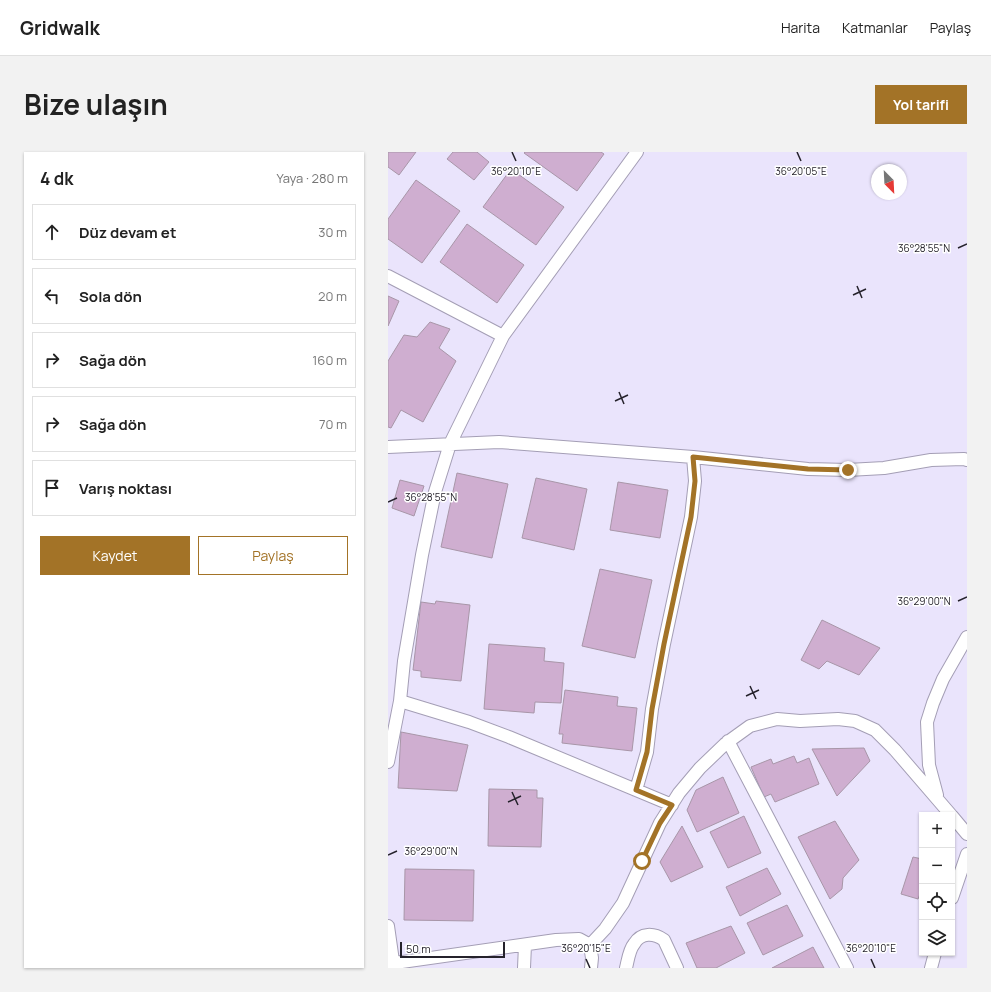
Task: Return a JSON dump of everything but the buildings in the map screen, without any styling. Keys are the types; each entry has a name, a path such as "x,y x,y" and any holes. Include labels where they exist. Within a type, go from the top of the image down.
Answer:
{"street":[{"path":"388,758 400,700 404,661 422,555 435,492 450,444 503,336 637,152"},
{"path":"388,276 503,336"},
{"path":"388,447 500,442 693,457 808,469 848,470 884,468 931,460 967,460"},
{"path":"636,790 647,752 652,709 662,651 691,517 695,481 693,457"},
{"path":"939,800 929,764 927,722 933,703 944,679 967,637"},
{"path":"400,700 483,727 672,805"},
{"path":"590,945 606,929 623,903 660,823 679,793 700,768 728,741 750,726 777,720 800,721 838,719 855,721 875,730 895,750 949,812"},
{"path":"728,741 847,968"},
{"path":"955,820 967,834"},
{"path":"955,889 967,854"},
{"path":"388,926 392,965 556,940 580,939 590,945"},
{"path":"626,968 633,944 642,936 651,934 664,940 676,968"},
{"path":"524,968 525,945"},
{"path":"590,945 592,968"},
{"path":"931,968 934,956"}],"route":[{"path":"642,861 660,823 672,805 636,790 647,752 652,709 664,644 691,517 695,481 693,457 808,469 848,470"}]}
